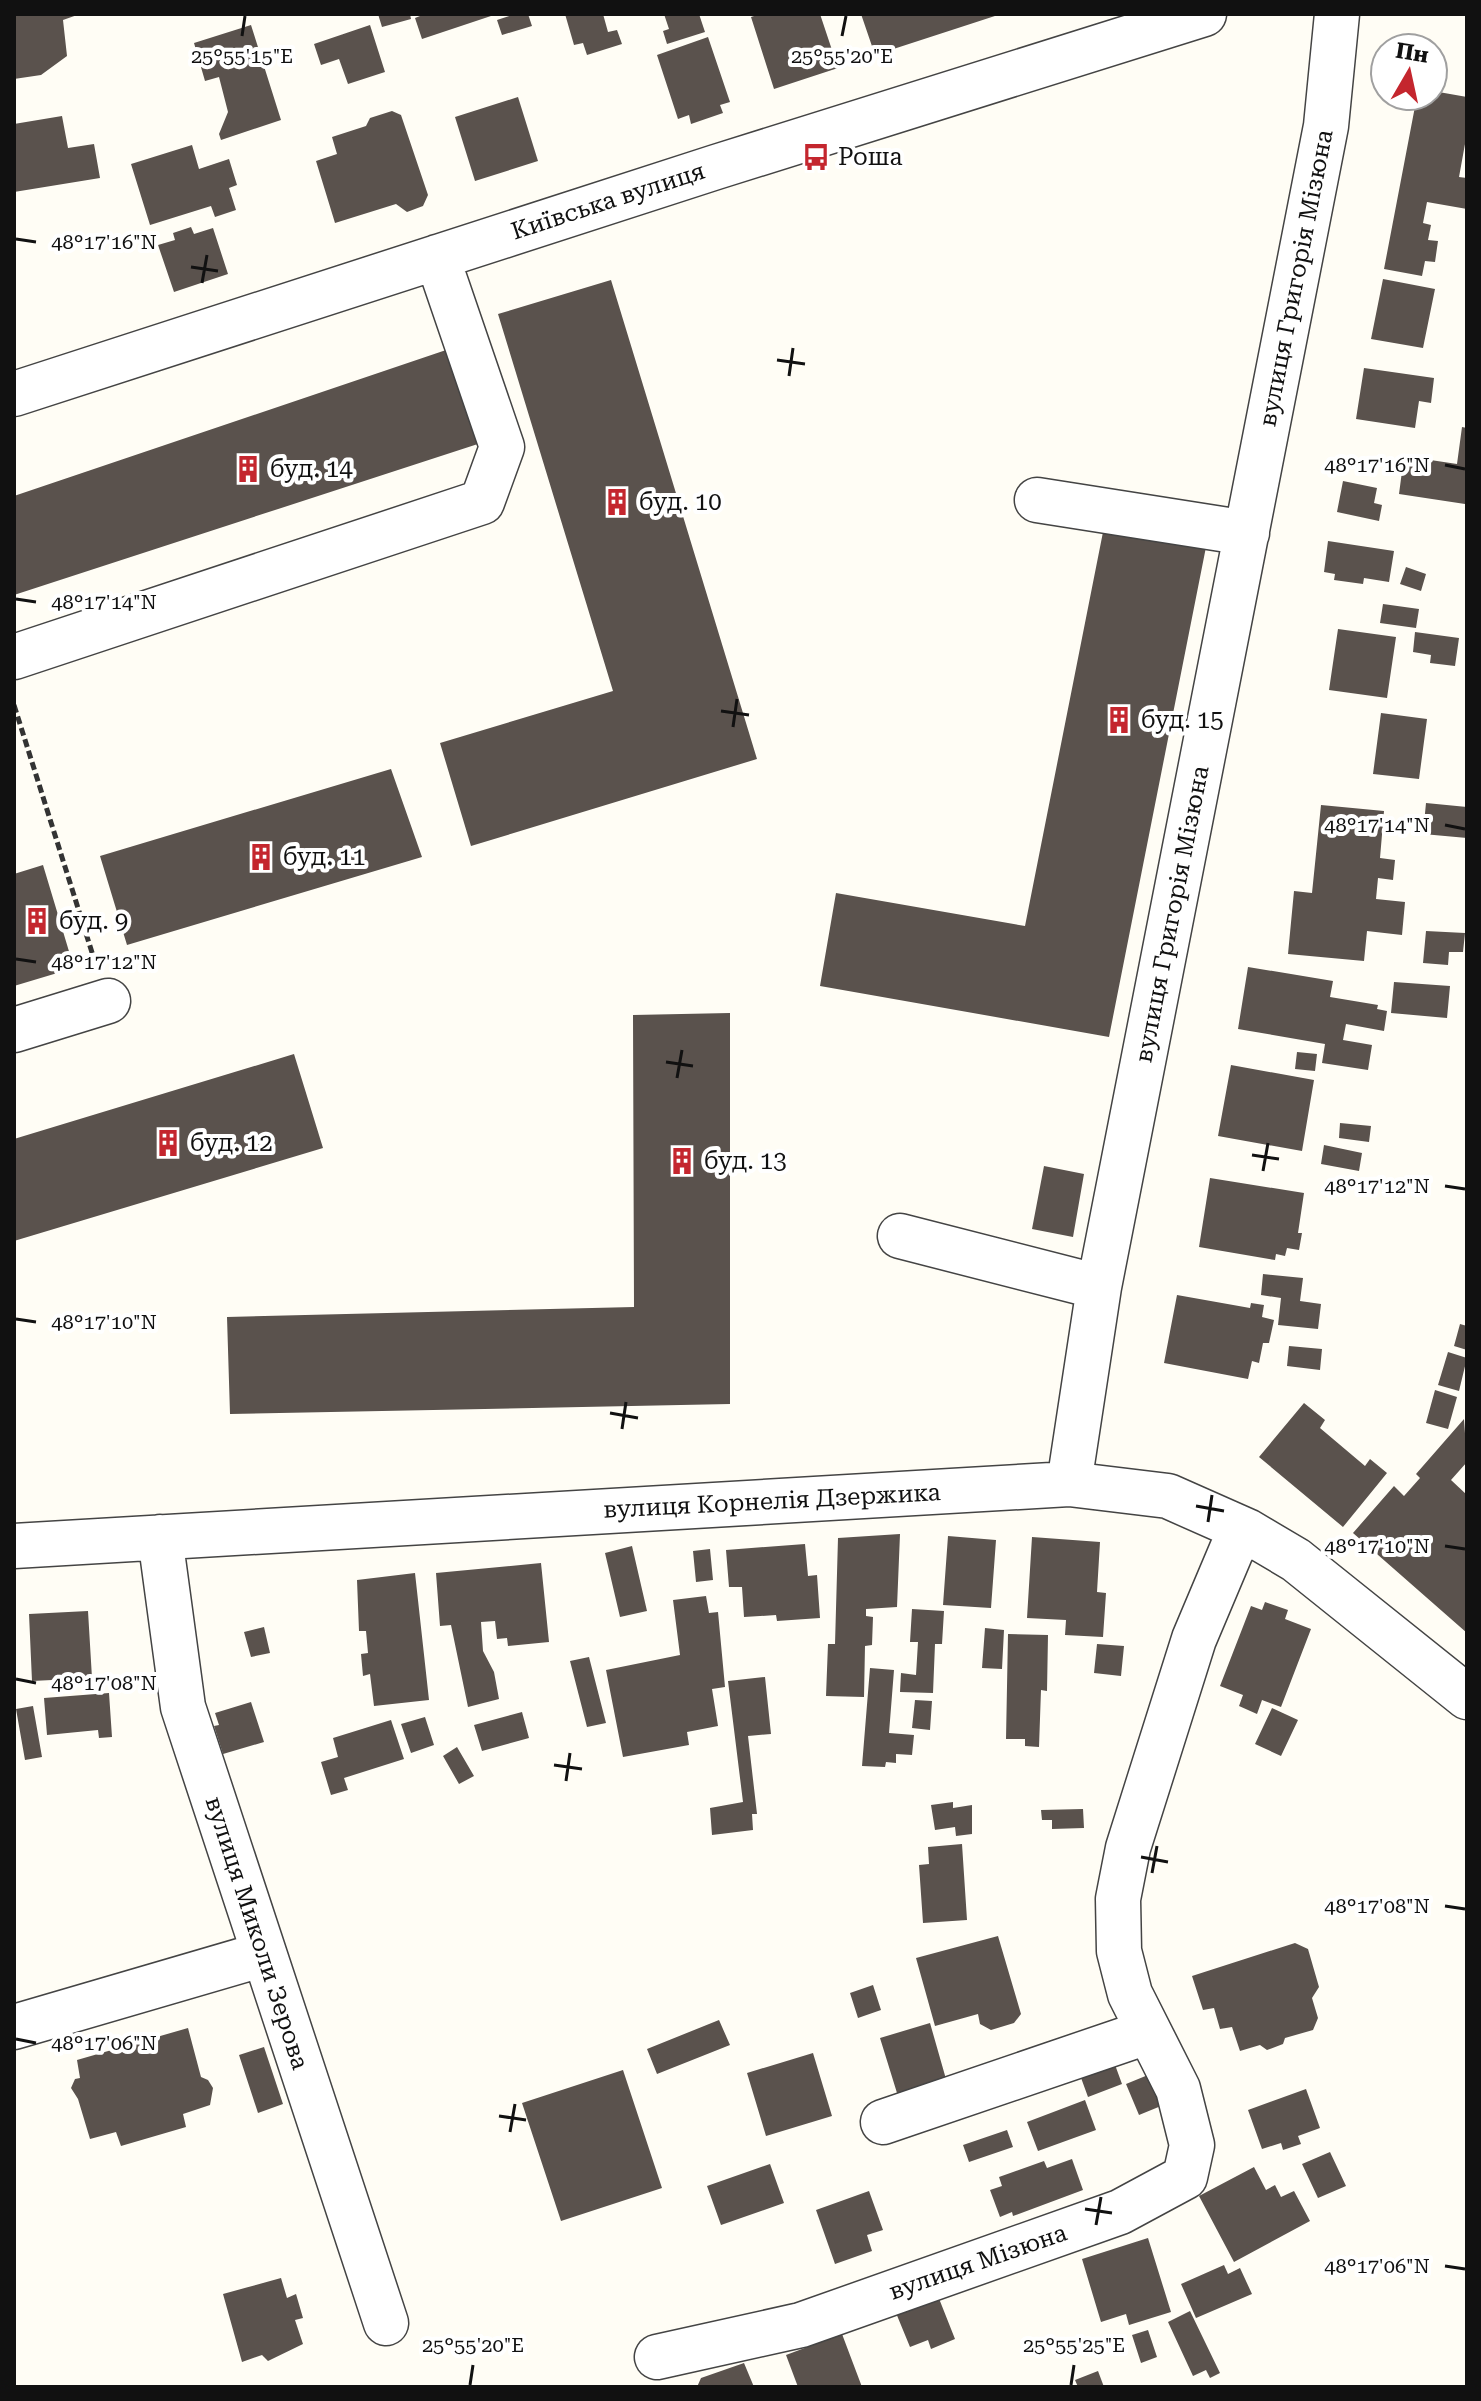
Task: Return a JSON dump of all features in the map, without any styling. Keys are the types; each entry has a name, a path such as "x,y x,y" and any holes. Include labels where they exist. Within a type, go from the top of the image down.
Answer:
{"street":[{"name":"Київська вулиця","path":"14,394 1204,14"},
{"name":"вулиця Григорія Мізюна","path":"1069,1484 1099,1287 1326,126 1337,14"},
{"path":"14,657 482,502 502,447 437,257"},
{"path":"1037,500 1247,533"},
{"path":"14,1030 108,1001"},
{"path":"900,1236 1099,1287"},
{"name":"вулиця Корнелія Дзержика","path":"14,1546 1069,1484 1168,1496 1247,1531 1296,1560 1467,1697"},
{"name":"вулиця Мізюна","path":"657,2357 801,2325 1120,2212 1185,2177 1192,2145 1178,2089 1130,1994 1119,1951 1118,1899 1128,1848 1194,1639 1232,1549 1247,1531"},
{"name":"вулиця Миколи Зерова","path":"160,1537 183,1707 386,2323"},
{"path":"14,2027 264,1954"},
{"path":"883,2122 1147,2032"}],"path":[{"path":"14,705 108,1001"}],"building":[{"path":"14,14 80,14 63,20 67,56 41,75 14,79"},
{"path":"378,14 410,14 411,19 382,27"},
{"path":"425,14 494,15 422,39 415,18"},
{"path":"515,14 528,14 532,26 502,35 497,20"},
{"path":"565,14 603,14 608,32 617,30 622,44 587,55 583,43 574,45"},
{"path":"664,14 699,14 705,32 667,44 663,31 669,29"},
{"path":"760,14 820,14 838,68 774,89 751,17"},
{"path":"861,14 998,14 998,15 875,55"},
{"path":"251,25 281,120 221,140 219,134 228,112 219,77 205,81 194,43"},
{"path":"370,25 385,72 348,84 339,59 321,65 314,44"},
{"path":"708,37 730,102 720,105 723,113 691,124 689,115 678,119 657,55"},
{"path":"1449,94 1467,97 1467,133 1459,177 1467,178 1467,209 1427,202 1423,223 1431,225 1428,240 1438,241 1435,262 1425,261 1422,276 1384,269 1414,112 1449,112"},
{"path":"518,97 538,161 475,181 455,117"},
{"path":"392,111 401,115 428,195 423,206 407,212 396,204 335,223 316,161 337,154 332,137 366,126 370,118"},
{"path":"62,116 68,148 94,144 100,178 14,192 14,124"},
{"path":"192,145 199,169 229,159 237,185 229,188 236,210 215,217 211,206 150,225 131,164"},
{"path":"191,227 194,234 213,228 228,274 174,292 158,245 175,240 173,233"},
{"path":"1383,279 1435,289 1423,348 1371,339"},
{"name":"буд. 10","path":"611,280 757,759 471,846 440,743 613,691 498,314"},
{"name":"буд. 14","path":"452,348 484,442 14,595 14,496"},
{"path":"1364,368 1434,378 1431,403 1419,401 1415,428 1356,419"},
{"path":"1462,427 1467,428 1465,504 1399,494 1404,456 1457,464"},
{"path":"1343,481 1377,488 1374,503 1382,505 1379,521 1337,512"},
{"name":"буд. 15","path":"1104,527 1206,547 1109,1037 820,986 836,893 1025,926"},
{"path":"1328,541 1394,551 1389,582 1364,578 1363,584 1334,580 1335,574 1324,572"},
{"path":"1406,567 1426,574 1421,591 1400,584"},
{"path":"1383,604 1419,609 1416,628 1380,623"},
{"path":"1338,629 1396,637 1387,698 1329,690"},
{"path":"1415,632 1459,638 1455,666 1430,663 1431,655 1413,652"},
{"path":"1381,713 1427,719 1419,779 1373,774"},
{"name":"буд. 11","path":"391,769 422,857 127,945 100,856"},
{"path":"1426,803 1467,807 1467,838 1423,834"},
{"path":"1321,805 1384,811 1380,858 1395,860 1393,880 1378,878 1376,899 1405,902 1402,935 1367,931 1364,961 1288,954 1294,891 1312,893"},
{"name":"буд. 9","path":"43,865 74,968 14,986 14,874"},
{"path":"1426,931 1465,933 1463,952 1449,952 1448,965 1423,963"},
{"path":"1248,967 1333,981 1330,997 1378,1005 1377,1009 1387,1011 1384,1031 1346,1024 1343,1040 1372,1045 1368,1070 1322,1063 1325,1044 1238,1029"},
{"path":"1394,982 1450,986 1447,1018 1391,1013"},
{"name":"буд. 13","path":"730,1013 730,1404 230,1414 227,1317 634,1307 633,1015"},
{"path":"1297,1052 1317,1054 1315,1071 1295,1069"},
{"name":"буд. 12","path":"294,1054 323,1148 14,1241 14,1139"},
{"path":"1231,1065 1314,1080 1302,1151 1218,1136"},
{"path":"1340,1123 1371,1126 1369,1142 1339,1138"},
{"path":"1324,1145 1362,1153 1359,1171 1321,1164"},
{"path":"1044,1166 1084,1174 1073,1237 1032,1229"},
{"path":"1210,1178 1304,1193 1298,1233 1302,1233 1299,1250 1287,1248 1285,1256 1276,1254 1275,1260 1199,1247"},
{"path":"1263,1274 1303,1278 1300,1301 1321,1304 1318,1329 1278,1325 1281,1298 1261,1295"},
{"path":"1177,1295 1250,1308 1251,1303 1264,1305 1262,1317 1274,1320 1269,1343 1263,1343 1259,1363 1252,1361 1248,1379 1164,1363"},
{"path":"1460,1324 1467,1326 1467,1350 1454,1346"},
{"path":"1289,1346 1322,1349 1320,1370 1287,1366"},
{"path":"1448,1352 1467,1358 1459,1391 1438,1385"},
{"path":"1435,1390 1457,1397 1448,1429 1426,1423"},
{"path":"1304,1403 1325,1420 1320,1428 1365,1466 1370,1459 1387,1473 1343,1527 1259,1457"},
{"path":"1464,1419 1467,1462 1451,1480 1467,1495 1467,1633 1353,1533 1394,1486 1404,1496 1420,1478 1416,1474"},
{"path":"900,1534 897,1607 866,1609 866,1616 873,1617 872,1645 865,1646 864,1697 826,1696 828,1644 835,1644 838,1538"},
{"path":"948,1536 996,1540 991,1608 943,1605"},
{"path":"1032,1537 1100,1542 1097,1592 1106,1593 1103,1637 1065,1635 1066,1620 1027,1618"},
{"path":"805,1544 808,1576 817,1575 820,1618 777,1621 776,1615 744,1617 742,1587 729,1587 726,1550"},
{"path":"632,1546 647,1611 620,1617 605,1553"},
{"path":"710,1549 713,1580 696,1582 693,1551"},
{"path":"541,1563 549,1642 508,1646 507,1638 497,1639 495,1621 481,1622 483,1651 494,1672 499,1699 468,1707 451,1625 440,1626 436,1573"},
{"path":"415,1573 429,1700 374,1706 370,1674 363,1676 361,1654 368,1653 366,1631 359,1631 357,1580"},
{"path":"706,1596 709,1613 718,1612 725,1687 712,1689 718,1726 687,1732 689,1745 623,1757 606,1670 680,1655 673,1600"},
{"path":"1265,1602 1288,1610 1285,1619 1311,1629 1281,1707 1262,1700 1257,1714 1239,1706 1243,1695 1220,1686 1251,1606 1262,1610"},
{"path":"912,1609 944,1611 942,1644 935,1644 933,1693 900,1692 901,1673 916,1675 918,1642 910,1642"},
{"path":"88,1611 92,1678 32,1681 29,1614"},
{"path":"264,1627 270,1653 251,1657 244,1632"},
{"path":"985,1628 1004,1630 1002,1669 982,1668"},
{"path":"1008,1634 1048,1635 1047,1691 1041,1690 1039,1747 1025,1746 1025,1739 1006,1739"},
{"path":"1097,1644 1124,1646 1121,1676 1094,1673"},
{"path":"589,1657 606,1723 587,1727 570,1661"},
{"path":"870,1668 894,1670 889,1733 914,1735 912,1755 896,1754 896,1763 886,1762 885,1767 862,1766"},
{"path":"765,1677 771,1734 748,1736 757,1814 752,1814 753,1830 712,1835 710,1808 743,1802 728,1681"},
{"path":"109,1693 112,1737 99,1738 98,1730 47,1735 44,1698"},
{"path":"915,1700 932,1701 930,1730 912,1728"},
{"path":"251,1702 264,1742 223,1754 214,1726 219,1725 215,1713"},
{"path":"33,1706 42,1757 25,1760 16,1709"},
{"path":"1272,1708 1298,1720 1281,1756 1255,1744"},
{"path":"522,1712 529,1738 482,1751 474,1725"},
{"path":"425,1717 434,1745 411,1753 401,1724"},
{"path":"391,1720 404,1759 344,1778 348,1790 331,1795 321,1762 338,1757 333,1738"},
{"path":"457,1747 474,1776 459,1784 443,1756"},
{"path":"953,1802 953,1808 972,1805 972,1834 956,1836 955,1827 935,1830 931,1805"},
{"path":"1083,1809 1084,1828 1052,1829 1052,1820 1042,1820 1041,1810"},
{"path":"962,1844 967,1920 923,1923 919,1865 929,1864 928,1847"},
{"path":"998,1936 1021,2014 1014,2023 991,2030 980,2024 978,2014 935,2026 916,1958"},
{"path":"1295,1943 1308,1949 1319,1987 1312,1998 1318,2018 1313,2030 1285,2038 1283,2044 1267,2050 1260,2045 1240,2051 1232,2027 1220,2029 1214,2008 1203,2010 1192,1976"},
{"path":"873,1985 881,2010 858,2018 850,1993"},
{"path":"719,2020 730,2045 657,2074 647,2049"},
{"path":"930,2023 946,2079 897,2093 880,2038"},
{"path":"188,2028 201,2077 208,2080 213,2088 210,2105 183,2114 186,2127 121,2146 116,2132 90,2139 78,2099 71,2088 75,2079 80,2078 77,2060"},
{"path":"264,2047 283,2104 258,2113 239,2055"},
{"path":"813,2053 832,2116 766,2136 747,2073"},
{"path":"1114,2062 1122,2084 1088,2097 1080,2075"},
{"path":"623,2070 662,2188 561,2221 522,2103"},
{"path":"1148,2075 1161,2106 1139,2115 1126,2084"},
{"path":"1306,2089 1320,2128 1298,2136 1301,2144 1283,2150 1281,2143 1262,2149 1248,2110"},
{"path":"1085,2100 1096,2130 1038,2151 1027,2122"},
{"path":"1007,2130 1013,2147 969,2162 963,2145"},
{"path":"1330,2152 1346,2186 1318,2198 1302,2164"},
{"path":"1072,2159 1083,2190 1013,2216 1012,2212 1000,2217 990,2190 1002,2186 999,2177 1044,2161 1047,2168"},
{"path":"770,2164 784,2203 721,2225 707,2186"},
{"path":"1254,2167 1266,2190 1275,2185 1281,2197 1294,2191 1310,2221 1234,2262 1199,2196"},
{"path":"869,2191 883,2230 867,2235 872,2251 835,2264 816,2210"},
{"path":"1148,2238 1171,2312 1129,2325 1126,2314 1101,2322 1082,2259"},
{"path":"1224,2265 1228,2274 1240,2268 1252,2294 1196,2318 1181,2284"},
{"path":"281,2278 287,2298 296,2294 303,2318 295,2320 303,2344 268,2361 262,2355 242,2362 223,2294"},
{"path":"938,2296 955,2339 931,2349 928,2340 910,2347 896,2313"},
{"path":"1190,2311 1220,2373 1210,2378 1206,2370 1193,2376 1168,2322"},
{"path":"1148,2330 1157,2357 1141,2363 1132,2335"},
{"path":"842,2334 862,2387 798,2387 786,2355"},
{"path":"744,2363 754,2387 697,2387 701,2378"},
{"path":"1098,2371 1104,2387 1078,2387 1075,2380"}],"place":[{"name":"Роша","path":"816,157"},
{"name":"буд. 14","path":"248,469"},
{"name":"буд. 10","path":"617,502"},
{"name":"буд. 15","path":"1119,720"},
{"name":"буд. 11","path":"261,857"},
{"name":"буд. 9","path":"37,921"},
{"name":"буд. 12","path":"168,1143"},
{"name":"буд. 13","path":"682,1161"}]}
